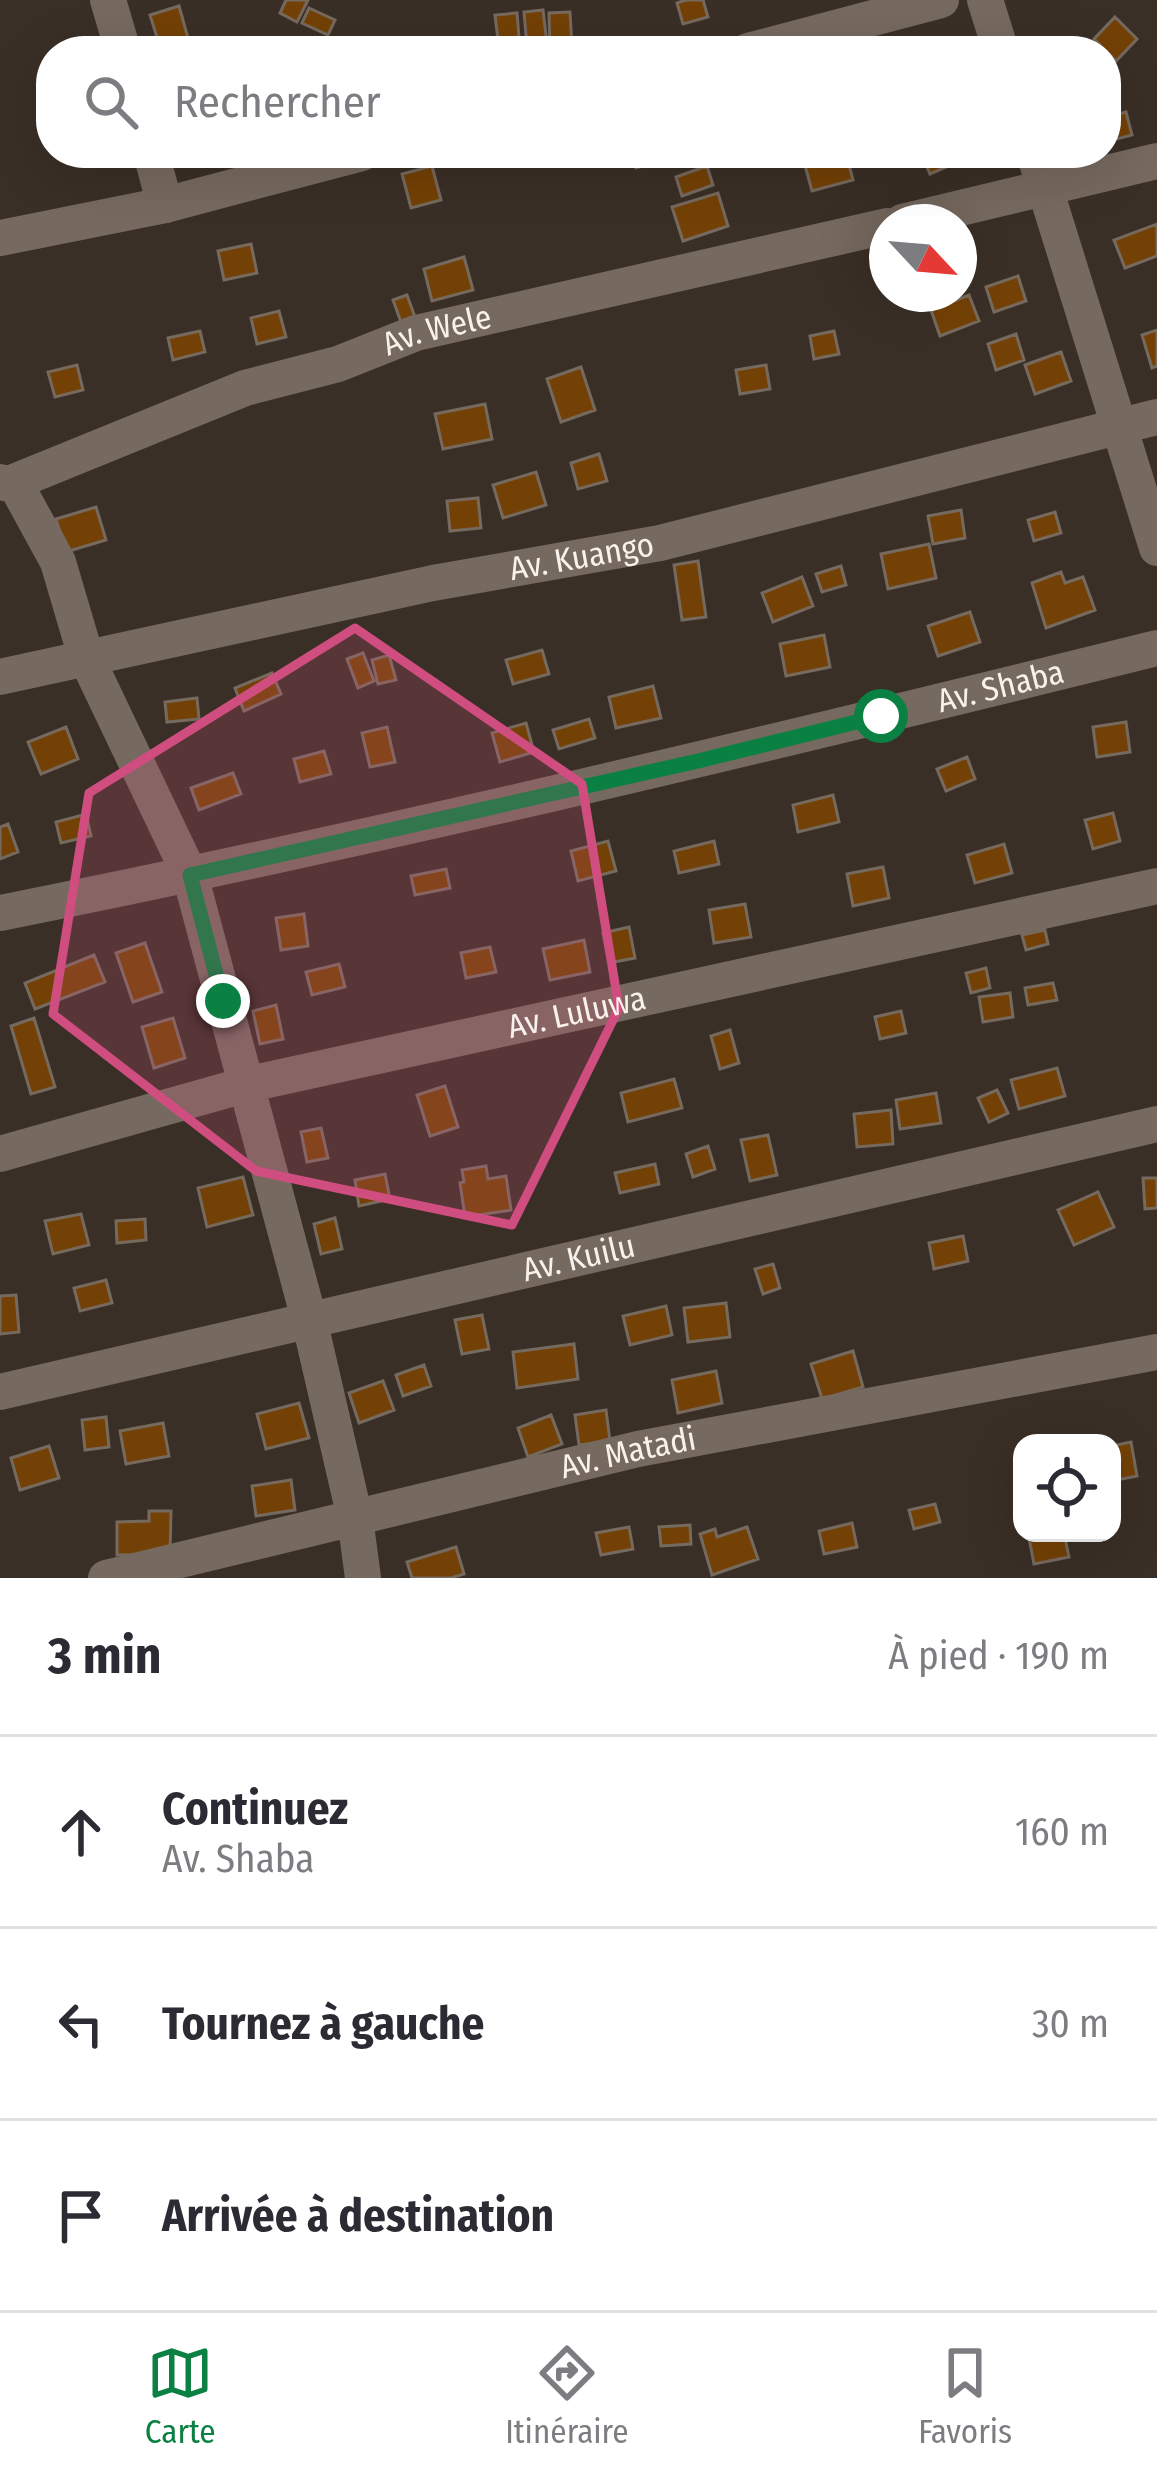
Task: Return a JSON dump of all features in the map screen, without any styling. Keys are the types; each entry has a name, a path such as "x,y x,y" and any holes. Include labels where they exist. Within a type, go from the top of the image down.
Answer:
{"street":[{"path":"108,0 119,36"},
{"path":"805,36 941,0"},
{"path":"985,0 996,36"},
{"path":"977,204 1157,161"},
{"path":"155,168 165,205"},
{"path":"0,238 165,205 305,168"},
{"path":"1039,168 1157,548"},
{"name":"Av. Wele","path":"5,483 244,388 338,364 416,333 869,230"},
{"name":"Av. Kuango","path":"0,677 433,583 660,543 1157,417"},
{"path":"5,483 16,485 58,562 86,657 190,875 309,1319 355,1518 363,1578"},
{"name":"Av. Shaba","path":"0,913 698,761 1157,648"},
{"name":"Av. Luluwa","path":"0,1154 245,1085 1157,886"},
{"name":"Av. Kuilu","path":"0,1392 1157,1124"},
{"name":"Av. Matadi","path":"106,1578 638,1450 1157,1352"}],"highlighted area":[{"path":"355,628 582,784 619,1008 512,1225 256,1171 53,1014 89,793"}],"building":[{"path":"286,0 308,0 297,22 280,13"},
{"path":"703,0 708,17 683,24 677,3"},
{"path":"179,6 187,36 157,36 150,15"},
{"path":"309,8 335,20 328,35 302,23"},
{"path":"543,10 546,36 526,36 524,12"},
{"path":"570,12 571,36 550,36 549,13"},
{"path":"517,13 519,36 498,36 495,15"},
{"path":"1115,17 1137,39 1121,56 1121,36 1097,36"},
{"path":"1126,112 1132,135 1121,138 1121,114"},
{"path":"433,168 441,200 411,208 402,174"},
{"path":"708,168 713,185 682,196 676,177"},
{"path":"806,168 850,168 853,180 812,191"},
{"path":"718,193 728,226 683,241 672,207"},
{"path":"1157,224 1157,256 1125,268 1114,240"},
{"path":"251,244 257,273 224,280 218,251"},
{"path":"464,257 473,290 432,301 424,269"},
{"path":"1018,276 1026,301 994,312 986,287"},
{"path":"407,295 415,317 401,322 393,300"},
{"path":"279,311 286,337 257,344 251,318"},
{"path":"932,312 976,312 979,321 940,336"},
{"path":"1157,330 1157,366 1152,368 1142,335"},
{"path":"200,331 205,352 173,360 168,338"},
{"path":"834,331 839,354 814,359 810,336"},
{"path":"1016,334 1024,360 996,370 988,344"},
{"path":"1061,352 1071,381 1035,394 1025,365"},
{"path":"77,365 83,390 55,397 48,372"},
{"path":"766,365 770,389 740,394 736,370"},
{"path":"581,367 595,410 561,422 547,379"},
{"path":"485,404 492,439 443,449 435,414"},
{"path":"599,454 607,481 578,489 571,463"},
{"path":"536,472 546,505 503,518 493,485"},
{"path":"478,498 481,528 450,531 447,501"},
{"path":"96,507 106,540 66,552 56,519"},
{"path":"961,510 965,538 933,544 928,516"},
{"path":"1055,512 1061,533 1034,541 1028,520"},
{"path":"929,544 936,578 888,589 881,554"},
{"path":"698,561 706,617 682,620 674,565"},
{"path":"841,566 846,585 822,592 816,574"},
{"path":"1061,572 1065,583 1083,577 1095,610 1046,628 1032,583"},
{"path":"802,577 813,606 773,622 762,593"},
{"path":"970,612 980,642 938,656 928,626"},
{"path":"824,635 830,667 786,676 780,644"},
{"path":"542,650 549,674 513,684 506,660"},
{"path":"363,653 374,681 358,688 347,659"},
{"path":"389,655 396,680 378,684 372,660"},
{"path":"272,673 281,694 244,711 235,688"},
{"path":"653,686 661,718 616,728 609,697"},
{"path":"197,698 199,719 167,722 165,702"},
{"path":"589,719 595,738 559,749 553,730"},
{"path":"1126,722 1130,752 1097,757 1093,727"},
{"path":"526,723 534,752 500,762 492,733"},
{"path":"66,727 78,759 41,774 28,742"},
{"path":"387,727 395,762 370,767 362,733"},
{"path":"324,751 331,774 300,782 294,759"},
{"path":"967,757 975,779 946,791 937,769"},
{"path":"233,773 241,794 199,810 191,788"},
{"path":"833,795 839,822 798,832 793,805"},
{"path":"1113,813 1120,841 1093,849 1085,820"},
{"path":"86,814 91,836 61,843 56,822"},
{"path":"8,824 18,852 0,859 0,827"},
{"path":"608,841 616,871 578,881 571,851"},
{"path":"714,841 719,864 679,873 674,851"},
{"path":"1004,844 1012,873 975,883 967,855"},
{"path":"883,867 889,898 853,906 847,874"},
{"path":"446,869 450,888 415,895 411,876"},
{"path":"745,904 751,937 714,943 709,910"},
{"path":"304,914 308,946 281,950 276,918"},
{"path":"629,927 635,958 609,963 603,933"},
{"path":"1045,930 1048,944 1026,950 1022,935"},
{"path":"584,940 590,972 550,980 543,949"},
{"path":"145,943 162,992 133,1002 116,953"},
{"path":"490,947 496,972 466,978 461,953"},
{"path":"94,955 105,982 35,1009 25,983"},
{"path":"339,964 345,987 312,995 306,972"},
{"path":"986,968 990,988 971,993 966,973"},
{"path":"1053,983 1057,1000 1028,1005 1025,988"},
{"path":"1010,993 1013,1017 983,1022 979,997"},
{"path":"276,1005 283,1039 260,1044 253,1011"},
{"path":"901,1011 906,1033 880,1039 875,1017"},
{"path":"34,1018 55,1087 31,1094 11,1026"},
{"path":"173,1018 185,1058 154,1068 142,1027"},
{"path":"730,1030 739,1063 720,1069 711,1036"},
{"path":"1057,1068 1065,1096 1019,1109 1011,1080"},
{"path":"674,1079 682,1108 628,1122 621,1093"},
{"path":"445,1086 458,1127 430,1136 417,1095"},
{"path":"997,1090 1008,1113 989,1122 978,1098"},
{"path":"936,1093 941,1123 900,1129 896,1100"},
{"path":"891,1110 893,1144 857,1147 854,1114"},
{"path":"321,1128 328,1158 307,1162 301,1132"},
{"path":"768,1135 777,1175 750,1181 741,1140"},
{"path":"708,1146 715,1169 693,1177 686,1154"},
{"path":"655,1164 659,1184 620,1193 615,1173"},
{"path":"486,1166 488,1179 506,1176 511,1210 465,1217 462,1170"},
{"path":"385,1174 390,1199 359,1206 355,1180"},
{"path":"243,1177 253,1215 207,1227 198,1188"},
{"path":"1143,1178 1157,1178 1157,1208 1145,1209"},
{"path":"1098,1192 1114,1227 1074,1245 1058,1210"},
{"path":"81,1214 89,1245 53,1254 45,1221"},
{"path":"335,1218 342,1249 321,1254 314,1224"},
{"path":"145,1219 146,1240 117,1243 116,1221"},
{"path":"963,1236 968,1261 934,1269 929,1243"},
{"path":"773,1264 780,1288 763,1294 755,1269"},
{"path":"106,1280 112,1303 80,1311 74,1288"},
{"path":"16,1295 19,1332 0,1334 0,1296"},
{"path":"726,1303 730,1337 688,1342 684,1308"},
{"path":"666,1306 672,1335 630,1345 623,1316"},
{"path":"482,1315 489,1349 462,1354 455,1320"},
{"path":"574,1344 578,1379 517,1388 513,1352"},
{"path":"853,1351 863,1387 822,1399 811,1364"},
{"path":"424,1365 431,1386 403,1396 396,1375"},
{"path":"716,1371 722,1403 678,1413 672,1380"},
{"path":"383,1381 394,1410 359,1423 349,1393"},
{"path":"299,1403 309,1438 266,1449 257,1414"},
{"path":"606,1410 610,1441 579,1445 575,1415"},
{"path":"551,1415 562,1444 528,1457 518,1428"},
{"path":"106,1417 109,1447 85,1450 82,1420"},
{"path":"163,1423 169,1456 126,1464 120,1431"},
{"path":"1131,1442 1137,1476 1121,1479 1121,1444"},
{"path":"49,1446 59,1478 20,1490 11,1458"},
{"path":"291,1480 295,1510 256,1516 252,1486"},
{"path":"935,1504 940,1522 914,1529 909,1510"},
{"path":"149,1511 171,1511 170,1554 117,1555 117,1522 149,1521"},
{"path":"852,1523 857,1547 824,1554 819,1531"},
{"path":"690,1525 691,1544 661,1546 659,1527"},
{"path":"629,1527 633,1549 601,1555 596,1533"},
{"path":"747,1527 758,1559 712,1575 700,1534 715,1529 717,1537"},
{"path":"1030,1542 1066,1542 1069,1557 1034,1564"},
{"path":"456,1547 464,1574 412,1578 407,1562"}],"route":[{"path":"223,1001 190,875 881,716"}]}
